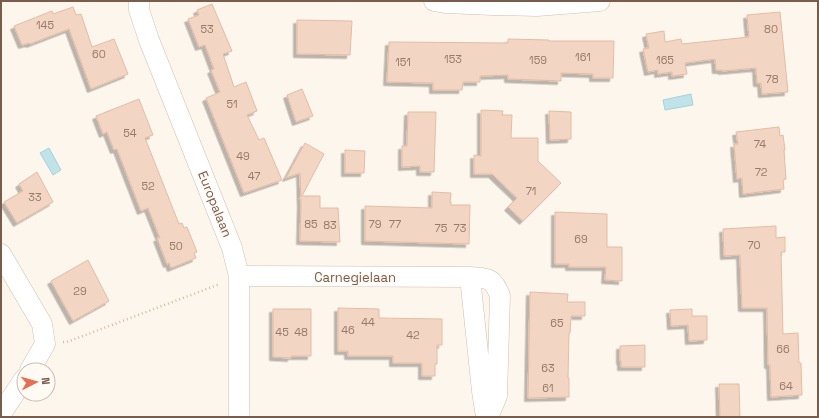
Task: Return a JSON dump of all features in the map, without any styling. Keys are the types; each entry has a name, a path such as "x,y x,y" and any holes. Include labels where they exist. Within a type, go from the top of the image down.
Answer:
{"street":[{"name":"Europalaan","path":"139,1 139,10 148,40 232,248 239,276 239,417"},
{"path":"434,1 445,3 538,6 600,1"},
{"path":"1,254 42,324 45,344 35,362"},
{"name":"Carnegielaan","path":"239,276 470,277 489,279 497,286 500,296 497,396 487,417"},
{"name":"Carnegielaan","path":"470,277 482,391 487,417"},
{"path":"1,414 16,391"}],"path":[{"path":"45,344 67,342 239,276"}],"water":[{"path":"691,94 693,105 665,110 663,100"},
{"path":"49,148 61,170 53,175 40,153"}],"building":[{"path":"212,4 232,51 223,54 234,87 246,82 257,111 247,115 259,140 264,138 282,180 244,193 206,98 220,92 211,70 214,69 205,45 199,47 188,19 199,15 197,10"},
{"path":"73,7 76,15 81,14 92,47 114,39 128,74 91,89 69,29 30,44 22,45 14,26 52,11 53,14"},
{"path":"780,12 788,92 762,94 761,83 757,83 756,68 722,71 716,70 715,59 685,63 687,74 672,76 672,72 658,74 658,70 648,72 643,49 649,48 646,34 664,31 665,42 681,39 682,44 749,37 747,15"},
{"path":"297,20 352,21 350,55 297,54"},
{"path":"508,39 549,41 614,41 613,78 593,78 593,74 561,73 561,81 508,79 508,75 480,76 480,82 463,82 462,90 433,90 433,83 387,82 389,42 508,43"},
{"path":"302,89 313,116 296,122 287,95"},
{"path":"139,99 153,135 145,138 179,224 182,223 184,228 187,227 197,252 194,253 196,258 171,268 169,263 167,264 157,238 160,238 148,208 141,211 117,149 114,150 107,132 103,134 96,116"},
{"path":"481,110 503,111 502,115 512,115 511,138 538,138 538,161 561,183 523,221 508,207 517,198 492,174 474,174 474,155 481,156"},
{"path":"549,111 571,112 571,139 550,140"},
{"path":"408,112 436,112 434,172 420,172 420,166 402,167 402,146 407,146"},
{"path":"779,127 780,136 783,135 785,150 786,179 783,180 784,189 743,194 742,178 737,179 734,144 738,144 736,132"},
{"path":"305,143 324,154 302,196 320,196 320,208 338,208 340,242 300,241 300,173 286,178"},
{"path":"345,150 365,151 364,173 345,173"},
{"path":"37,172 53,202 17,223 4,202 23,191 19,184"},
{"path":"432,192 451,193 451,205 470,205 469,244 365,241 365,206 432,208"},
{"path":"555,212 607,214 607,247 622,247 622,281 605,280 606,267 569,267 569,264 555,264"},
{"path":"776,226 776,238 785,237 785,252 781,252 783,334 798,333 802,395 771,397 770,365 768,365 767,308 742,308 740,255 724,256 723,229"},
{"path":"88,260 109,301 73,321 51,281"},
{"path":"530,292 568,294 567,302 585,302 585,316 571,316 569,333 569,397 528,398"},
{"path":"338,308 379,309 379,318 442,319 442,345 437,345 437,364 435,364 435,376 422,376 422,363 393,363 393,356 348,356 348,351 338,351"},
{"path":"273,309 311,309 311,356 291,356 291,358 273,357"},
{"path":"692,309 692,316 707,316 707,340 689,341 688,325 671,326 670,310"},
{"path":"645,345 645,367 621,367 620,346"},
{"path":"719,384 739,384 740,417 720,417"}]}
